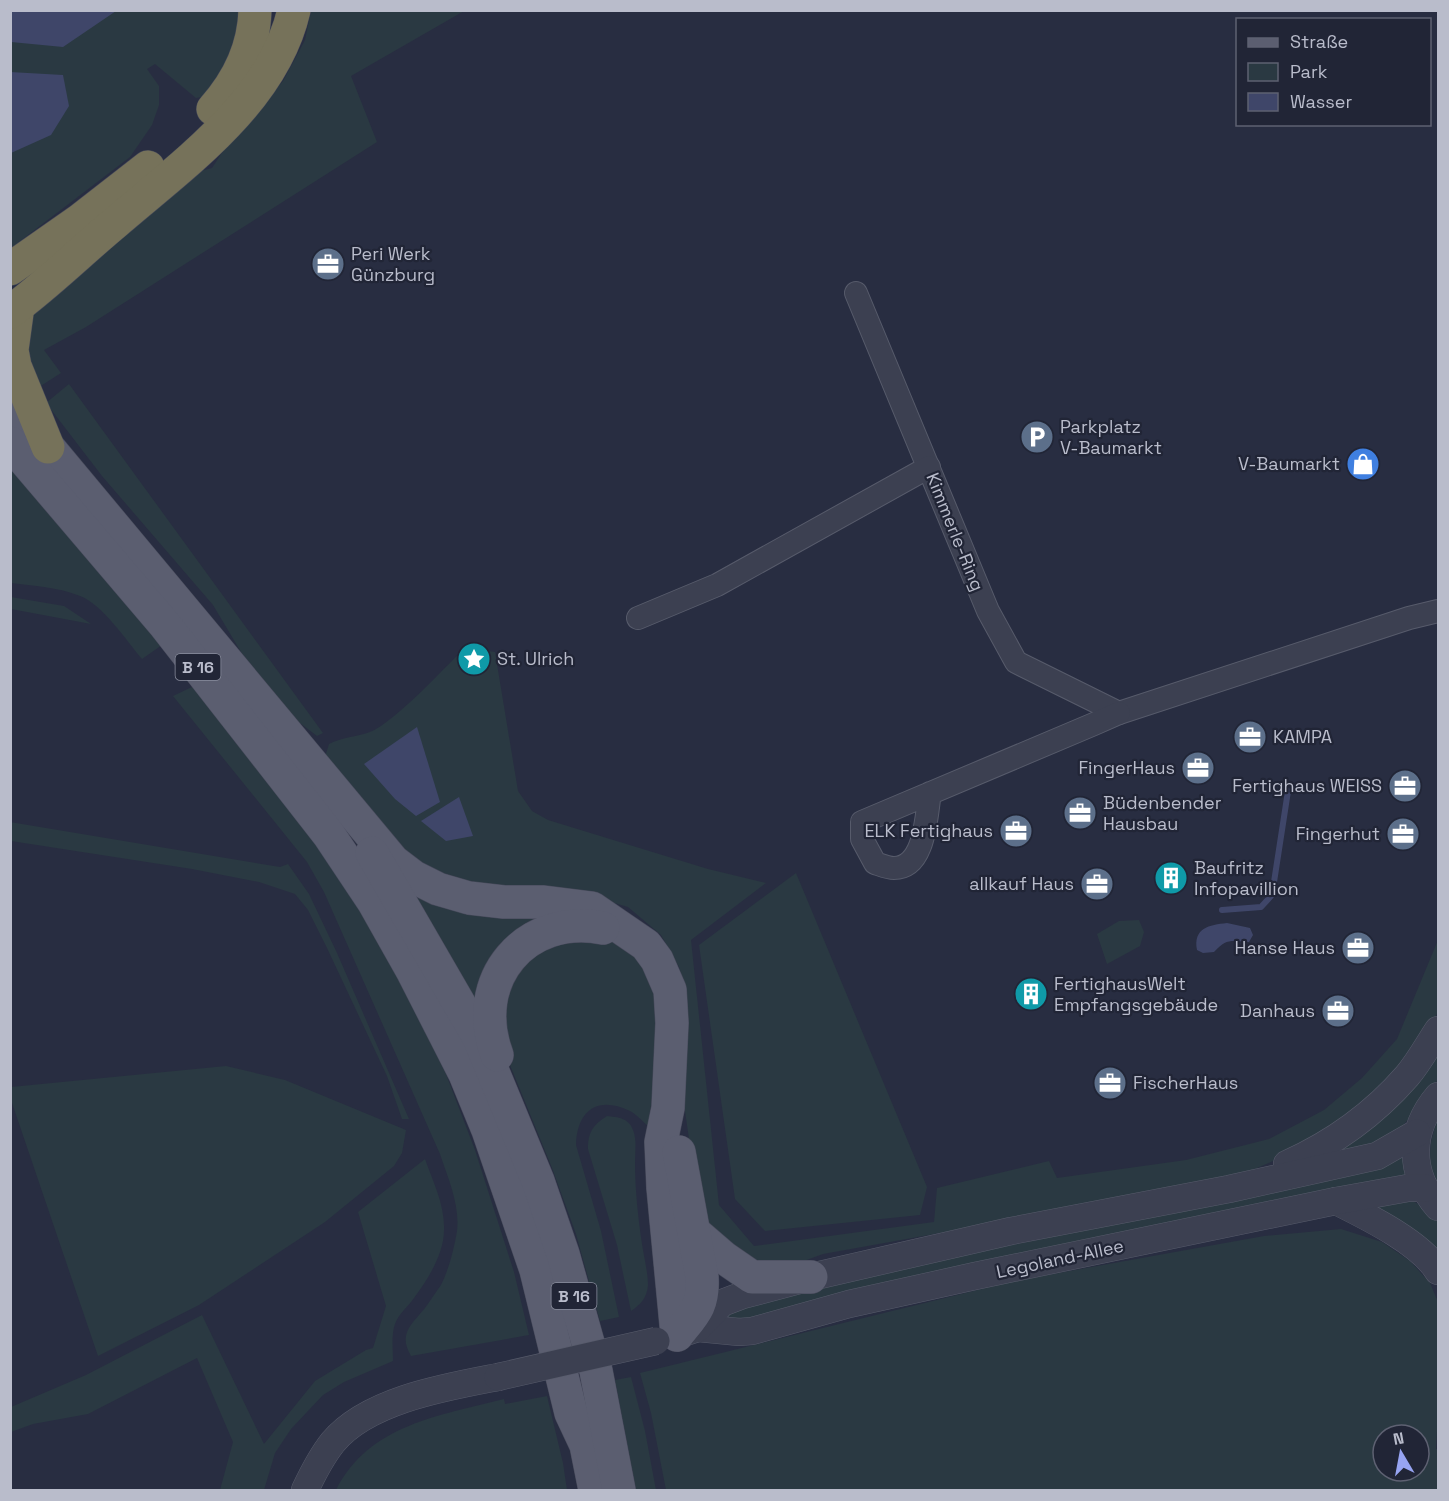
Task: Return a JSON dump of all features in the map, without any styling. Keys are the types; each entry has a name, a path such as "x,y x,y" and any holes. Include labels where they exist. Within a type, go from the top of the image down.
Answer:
{"highway":[{"path":"10,269 80,220 160,157 215,107 237,77 248,52 255,24 255,10"},
{"path":"48,447 15,366 12,350 14,309 233,120 275,61 291,27 294,10"}],"main road":[{"name":"B 16","path":"10,399 339,798 479,1038 538,1181 563,1254 596,1371 619,1491"},
{"name":"B 16","path":"10,443 165,625 329,835 379,911 414,972 465,1074 488,1130 536,1270 571,1413 586,1445 595,1491"},
{"path":"339,798 393,861 414,877 438,889 469,898 504,902 544,902 592,909 631,933 646,945 657,960 670,990 672,1023 668,1108 661,1142 663,1188 677,1335"},
{"path":"508,1108 507,1079 496,1051 490,1024 491,1001 496,979 507,960 525,942 548,930 571,926 590,926 631,933"},
{"path":"668,1108 676,1137 703,1292 701,1303 677,1335"},
{"path":"694,1232 723,1257 752,1277 811,1277"},
{"path":"571,1413 570,1449 577,1491"}],"street":[{"name":"Kimmerle-Ring","path":"856,293 988,611 1016,662 1119,713"},
{"path":"638,618 717,585 929,467"},
{"path":"930,793 1119,713 1409,618 1438,611"},
{"path":"1229,1189 1319,1150 1365,1117 1407,1076 1438,1030"},
{"name":"Legoland-Allee","path":"1432,1197 1416,1159 1417,1133 1427,1109 1438,1096"},
{"name":"Legoland-Allee","path":"677,1335 722,1303 743,1295 1011,1231 1229,1189 1377,1156 1417,1133"},
{"name":"Legoland-Allee","path":"677,1335 752,1331 849,1304 1336,1201 1408,1188 1432,1197"},
{"path":"1336,1201 1368,1216 1415,1248 1433,1262 1438,1270"},
{"path":"305,1491 316,1465 334,1441 357,1421 399,1400 677,1335"}],"green space":[{"path":"11,11 246,11 246,28 207,96 196,98 155,64 147,69 159,86 159,105 152,125 130,157 11,248"},
{"path":"311,11 464,11 351,76 377,142 86,327 44,350 61,373 36,389 25,335 35,306 190,174 212,168 236,131 283,81 305,40"},
{"path":"69,384 323,733 317,736 288,714 247,662 213,605 102,476 46,403"},
{"path":"10,464 162,645 142,659 113,623 88,600 46,587 11,583"},
{"path":"11,597 64,606 91,624 11,609"},
{"path":"465,648 495,652 518,791 532,811 548,820 708,869 766,883 691,940 719,1205 754,1246 934,1222 937,1188 1049,1161 1057,1178 1186,1160 1269,1139 1324,1110 1362,1078 1397,1039 1438,940 1438,1012 1417,1050 1392,1084 1323,1139 1248,1172 1062,1211 823,1254 793,1265 741,1262 709,1231 699,1207 681,1084 686,991 679,967 661,935 628,907 593,897 472,888 411,865 325,757 329,744 370,732 392,718"},
{"path":"196,685 347,884 407,987 446,1074 475,1150 514,1272 529,1335 411,1356 406,1342 408,1330 441,1285 454,1245 457,1211 450,1182 440,1154 324,892 307,862 173,696"},
{"path":"10,822 280,867 288,864 309,894 337,953 409,1119 402,1119 387,1076 327,948 308,910 295,894 259,882 192,869 11,841"},
{"path":"796,873 927,1187 920,1215 765,1231 735,1199 699,945"},
{"path":"397,876 555,919 483,1028"},
{"path":"1139,920 1144,932 1140,946 1107,964 1097,934 1119,921"},
{"path":"611,939 640,962 650,980 657,1000 659,1042 648,1126 630,1111 608,1105 591,1109 580,1123 577,1133 576,1145 601,1231 619,1317 600,1321 576,1234 503,1048 500,999 540,944"},
{"path":"1438,1047 1438,1080 1425,1092 1413,1114 1398,1131 1382,1142 1329,1156"},
{"path":"226,1066 285,1080 406,1130 402,1153 394,1166 325,1222 199,1305 98,1356 11,1100 11,1087"},
{"path":"607,1116 619,1118 631,1126 636,1146 637,1203 648,1285 643,1300 631,1311 617,1245 588,1149 592,1130"},
{"path":"1438,1119 1438,1183 1431,1167 1430,1151"},
{"path":"1403,1151 1407,1176 745,1323 723,1322 730,1307 827,1281 1379,1169"},
{"path":"425,1159 441,1203 444,1221 443,1239 430,1274 395,1324 393,1361 344,1382 323,1395 291,1429 275,1453 264,1490 220,1490 233,1442 197,1358 88,1414 33,1424 11,1432 11,1407 86,1375 202,1315 264,1444 315,1381 373,1348 386,1306 358,1212"},
{"path":"1410,1199 1438,1222 1438,1255 1378,1212 1377,1205"},
{"path":"1341,1229 1382,1242 1410,1261 1430,1283 1438,1302 1436,1449 1438,1449 1438,1490 666,1490 651,1413 640,1373 1014,1281 1264,1236"},
{"path":"631,1377 645,1431 656,1490 636,1490 615,1380"},
{"path":"547,1396 567,1490 336,1490 350,1468 367,1450 408,1426 504,1399 505,1404"}],"water":[{"path":"10,11 116,11 63,47 11,42"},
{"path":"10,72 63,75 69,106 51,135 11,153"},
{"path":"417,727 440,802 416,816 395,799 364,764"},
{"path":"459,797 473,836 446,841 421,821"},
{"path":"1227,923 1250,928 1253,935 1249,942 1230,941 1222,944 1214,952 1203,953 1197,950 1197,937 1200,932 1214,925"}],"waterway":[{"path":"1222,910 1261,907 1272,895 1288,791"}],"place":[{"name":"Peri Werk Günzburg","path":"328,264"},
{"name":"Parkplatz V-Baumarkt","path":"1037,437"},
{"name":"V-Baumarkt","path":"1363,464"},
{"name":"St. Ulrich","path":"474,659"},
{"name":"KAMPA","path":"1250,737"},
{"name":"FingerHaus","path":"1198,768"},
{"name":"Fertighaus WEISS","path":"1405,786"},
{"name":"Büdenbender Hausbau","path":"1080,813"},
{"name":"ELK Fertighaus","path":"1016,831"},
{"name":"Fingerhut","path":"1403,834"},
{"name":"Baufritz Infopavillion","path":"1171,878"},
{"name":"allkauf Haus","path":"1097,884"},
{"name":"Hanse Haus","path":"1358,948"},
{"name":"FertighausWelt Empfangsgebäude","path":"1031,994"},
{"name":"Danhaus","path":"1338,1011"},
{"name":"FischerHaus","path":"1110,1083"}]}
